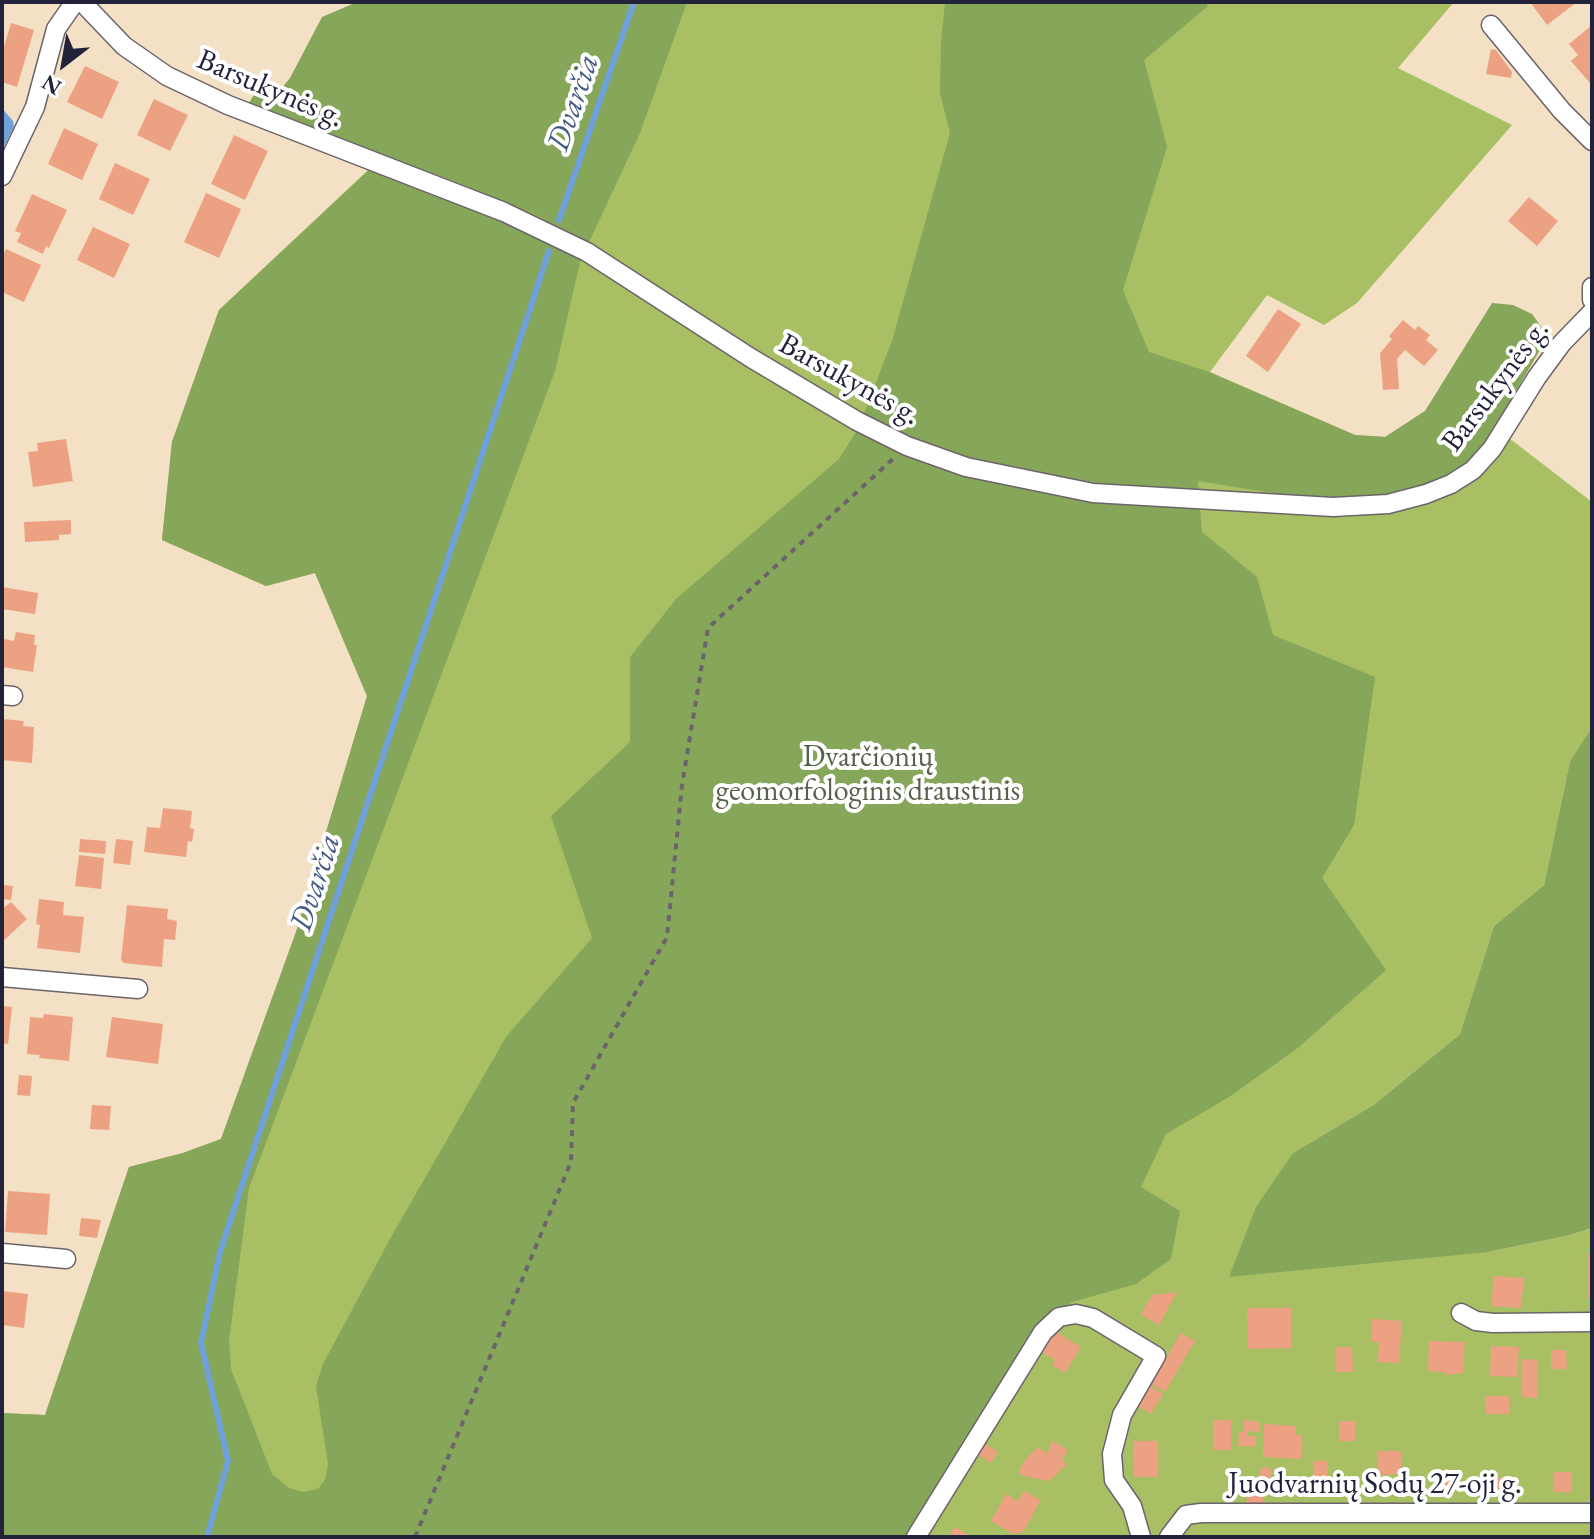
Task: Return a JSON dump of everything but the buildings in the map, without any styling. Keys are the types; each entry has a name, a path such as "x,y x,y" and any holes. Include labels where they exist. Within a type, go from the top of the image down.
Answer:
{"street":[{"path":"2,176 35,107 56,29 72,6 80,2"},
{"name":"Barsukynės g.","path":"80,2 124,46 167,76 228,105 504,212 587,252 751,358 857,421 907,446 966,467 1093,493 1333,507 1388,504 1451,484 1473,470 1492,449 1562,343 1592,312"},
{"path":"1491,25 1562,111 1592,141"},
{"path":"1592,287 1592,300"},
{"path":"2,977 138,989"},
{"path":"2,1253 66,1259"},
{"path":"1461,1313 1476,1321 1493,1323 1592,1322"},
{"path":"916,1537 1043,1332 1059,1317 1076,1314 1093,1318 1156,1356 1122,1415 1112,1454 1114,1480 1132,1506 1141,1537"},
{"name":"Juodvarnių Sodų 27-oji g.","path":"1169,1537 1186,1515 1201,1513 1592,1513"}],"path":[{"path":"415,1537 571,1162 573,1103 667,937 682,785 708,628 907,446"}],"green space":[{"path":"357,2 687,2 640,133 589,242 532,213 454,181 247,106 257,90 281,89 322,17"},
{"name":"Dvarčionių geomorfologinis draustinis","path":"378,2 1454,2 1398,68 1512,125 1357,303 1324,325 1267,295 1210,372 1355,435 1386,437 1425,411 1496,428 1592,502 1592,727 1570,761 1544,885 1494,926 1460,1034 1375,1104 1293,1153 1488,1252 1592,1228 1592,1537 2,1537 2,1413 45,1415 129,1167 221,1139 296,932 367,696 315,573 266,586 162,540 172,442 219,310 368,170"},
{"name":"Dvarčionių geomorfologinis draustinis","path":"945,2 1206,2 1208,6 1144,60 1167,147 1123,290 1149,352 1209,372 1355,435 1385,437 1425,411 1492,303 1513,305 1532,314 1548,336 1480,453 1462,470 1434,483 1384,496 1309,499 1198,481 1202,532 1257,577 1273,635 1375,677 1354,825 1322,878 1386,970 1299,1047 1229,1097 1166,1134 1141,1187 1180,1211 1171,1259 1136,1284 1072,1302 1035,1335 906,1537 2,1537 2,1413 45,1415 129,1167 221,1139 296,932 367,696 315,573 266,586 162,540 172,442 219,310 369,170 504,221 581,258 555,371 249,1188 229,1341 231,1369 272,1474 289,1488 303,1492 318,1489 325,1480 328,1464 316,1386 323,1364 390,1239 506,1037 592,938 551,816 630,742 630,657 677,598 839,459 858,429 892,341 950,133 940,93"},
{"path":"1592,727 1592,1228 1488,1252 1229,1277 1256,1207 1293,1153 1375,1104 1460,1034 1494,926 1544,885 1570,761"}],"water":[{"path":"2,108 14,127 2,150"}],"waterway":[{"name":"Dvarčia","path":"559,220 634,2"},
{"name":"Dvarčia","path":"207,1537 228,1461 201,1343 220,1252 549,251"}]}
